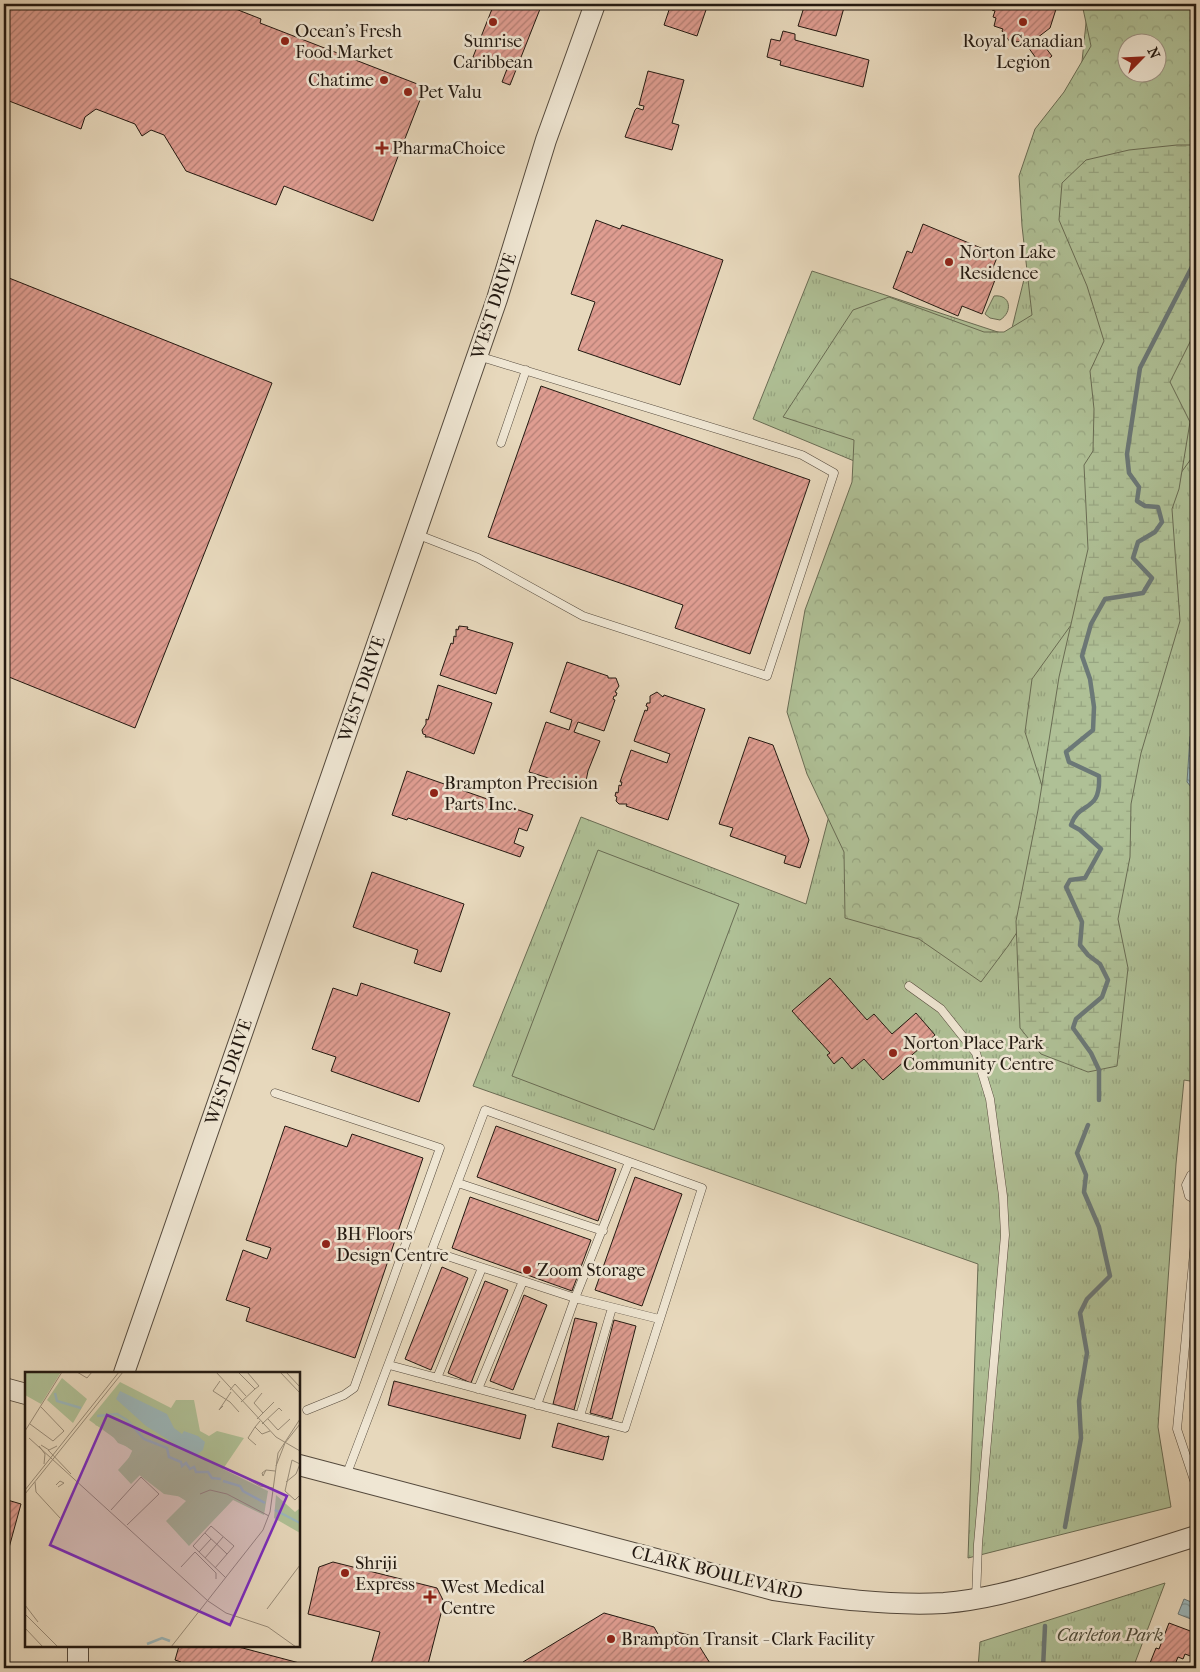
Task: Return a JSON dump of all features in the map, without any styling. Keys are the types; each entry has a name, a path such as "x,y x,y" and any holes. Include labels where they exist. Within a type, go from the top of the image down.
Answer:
{"street":[{"name":"WEST DRIVE","path":"124,1372 478,356 546,140 595,4"},
{"path":"4,1388 25,1394"},
{"name":"CLARK BOULEVARD","path":"300,1465 774,1590 844,1600 903,1604 976,1598 1009,1592 1085,1571 1196,1536"},
{"path":"78,1647 78,1668"}],"lane":[{"path":"416,534 478,558 583,616 767,676 834,473 802,455 478,356"},
{"path":"501,443 526,370"},
{"path":"909,986 941,1009 976,1053 990,1099 1003,1196 1005,1235 978,1544 976,1598"},
{"path":"275,1093 440,1148 354,1388 344,1395 307,1410"},
{"path":"345,1478 389,1366 484,1110 702,1188 625,1428 389,1366"},
{"path":"537,1405 574,1298 603,1231 629,1162"},
{"path":"1196,1172 1187,1180 1186,1185 1190,1196 1196,1200"},
{"path":"458,1183 603,1231"},
{"path":"1196,1232 1177,1429 1196,1486"},
{"path":"432,1251 574,1298 659,1319"},
{"path":"437,1378 482,1268"},
{"path":"478,1389 523,1281"},
{"path":"580,1416 612,1308"}],"green space":[{"path":"1082,4 1196,4 1196,452 1032,679 1025,732 1065,859 1008,946 981,982 919,939 845,918 844,852 807,774 787,712 805,610 852,482 854,440 783,417 853,310 889,297 984,332 1004,332 1032,315 1022,226 1019,176 1035,129 1064,92 1091,46"},
{"path":"1088,4 1196,4 1196,1082 1184,1080 1176,1164 1158,1427 1171,1507 968,1558 978,1264 473,1086 581,817 806,904 836,789 871,468 753,419 812,271 1010,336 1054,158 1081,71"},
{"path":"1196,145 1196,330 1170,382 1190,422 1179,489 1172,509 1180,621 1141,753 1131,804 1130,857 1118,919 1128,968 1117,1066 1088,1072 1041,1054 1020,1028 1016,921 1038,810 1059,677 1088,549 1084,465 1093,451 1094,409 1090,371 1104,341 1087,286 1059,220 1062,183 1086,160 1129,150"},
{"path":"994,296 1004,298 1008,304 1007,313 1000,320 990,318 985,314"},
{"path":"598,850 739,904 654,1130 512,1076"},
{"name":"Carleton Park","path":"1165,1583 1133,1668 978,1668 980,1642"}],"water":[{"path":"1196,721 1196,793 1187,782 1190,737"},
{"path":"1184,1599 1196,1604 1196,1621 1178,1614"}],"building":[{"path":"4,4 223,4 261,19 260,23 425,87 373,221 284,186 276,205 186,171 164,135 151,130 142,136 135,124 96,109 85,117 81,129 4,99"},
{"path":"494,4 542,4 510,85 502,82 507,69 473,57"},
{"path":"671,4 708,4 697,36 664,25"},
{"path":"805,4 845,4 836,36 798,26"},
{"path":"885,4 901,4 894,7"},
{"name":"Royal Canadian Legion","path":"994,4 1055,4 1057,6 1050,28 1033,41 1010,42 1002,31 1003,29 994,26 996,18 993,17 995,11 992,10"},
{"path":"783,31 795,34 795,40 869,60 863,87 780,65 781,61 767,57 771,39 780,41"},
{"path":"1039,39 1052,56 1041,65 1028,47"},
{"path":"648,71 684,80 672,123 679,125 672,150 625,137 635,110 637,108 643,110 644,106 639,105"},
{"path":"596,220 620,229 622,225 723,260 680,385 578,350 595,302 571,294"},
{"name":"Norton Lake Residence","path":"923,224 998,255 992,270 998,272 982,314 962,306 958,316 893,288 907,251 912,253"},
{"path":"4,276 272,383 135,728 4,675"},
{"path":"541,386 810,480 750,654 675,628 683,605 488,537"},
{"path":"459,626 468,627 467,629 513,643 496,694 440,675 451,643 453,644 454,636 456,637 456,629 458,630"},
{"path":"567,662 608,676 608,678 616,678 619,686 615,692 617,693 614,696 613,699 615,700 604,731 578,722 574,732 600,741 588,771 585,786 578,790 574,789 575,786 529,772 546,722 569,730 572,720 550,712"},
{"path":"438,685 492,703 474,754 425,737 426,735 423,734 422,730 426,724 426,719 428,720"},
{"path":"657,692 663,697 664,695 705,709 668,820 626,806 627,804 619,804 615,796 616,792 618,793 619,785 621,786 622,782 620,782 631,750 667,763 670,754 634,741 645,710 647,711 647,703 650,703 650,696"},
{"path":"749,737 773,745 809,840 800,868 784,863 786,856 730,836 733,828 719,824"},
{"name":"Brampton Precision Parts Inc.","path":"407,771 533,815 527,831 519,828 514,843 524,847 520,857 408,818 407,820 392,815"},
{"path":"372,872 464,904 441,972 414,963 418,950 353,927"},
{"path":"830,978 867,1020 874,1014 892,1034 916,1013 935,1035 883,1080 864,1059 852,1069 842,1057 834,1064 827,1055 830,1053 792,1011"},
{"path":"361,983 450,1013 419,1102 331,1071 336,1057 312,1049 333,988 357,996"},
{"name":"BH Floors Design Centre","path":"285,1126 347,1147 352,1134 423,1158 355,1358 246,1321 250,1308 226,1300 243,1250 267,1259 271,1248 246,1240"},
{"path":"496,1126 616,1169 598,1221 477,1177"},
{"path":"635,1177 682,1194 642,1306 595,1290"},
{"path":"470,1197 591,1240 572,1291 452,1248"},
{"path":"442,1267 468,1278 431,1370 405,1359"},
{"path":"485,1281 508,1290 471,1383 448,1373"},
{"path":"524,1295 547,1305 513,1390 490,1381"},
{"path":"575,1318 597,1323 574,1410 553,1404"},
{"path":"614,1320 636,1326 612,1419 590,1413"},
{"path":"394,1381 526,1415 520,1439 388,1405"},
{"path":"558,1423 606,1437 609,1436 603,1460 552,1447"},
{"path":"4,1499 21,1504 4,1566"},
{"path":"333,1562 437,1588 444,1602 427,1668 370,1668 380,1632 308,1614 319,1567"},
{"name":"Brampton Transit - Clark Facility","path":"604,1613 654,1627 662,1641 677,1632 693,1636 713,1668 526,1668 523,1662"},
{"path":"1169,1623 1193,1632 1191,1638 1196,1640 1193,1657 1185,1654 1183,1659 1178,1657 1176,1662 1185,1666 1184,1668 1148,1668 1156,1648 1159,1649"},
{"path":"179,1647 239,1647 307,1665 306,1668 180,1668 181,1662 175,1660"}],"waterway":[{"path":"1099,1100 1099,1070 1091,1053 1073,1028 1076,1019 1102,997 1108,980 1100,964 1088,955 1080,945 1082,922 1066,887 1070,880 1085,878 1101,849 1080,830 1071,825 1079,812 1093,802 1097,796 1099,776 1069,762 1066,752 1093,730 1094,707 1090,679 1082,656 1091,624 1105,599 1143,593 1152,578 1133,558 1138,542 1155,532 1162,522 1158,507 1145,506 1137,501 1139,487 1129,473 1127,454 1140,368 1196,259"},
{"path":"1065,1527 1081,1438 1079,1401 1087,1353 1080,1313 1087,1299 1110,1276 1099,1227 1084,1192 1086,1175 1077,1153 1088,1125"},
{"path":"1043,1668 1045,1626"}],"place":[{"name":"Sunrise Caribbean","path":"493,22"},
{"name":"Royal Canadian Legion","path":"1023,22"},
{"name":"Ocean's Fresh Food Market","path":"285,41"},
{"name":"Chatime","path":"384,80"},
{"name":"Pet Valu","path":"408,92"},
{"name":"PharmaChoice","path":"382,148"},
{"name":"Norton Lake Residence","path":"949,262"},
{"name":"Brampton Precision Parts Inc.","path":"434,793"},
{"name":"Norton Place Park Community Centre","path":"893,1053"},
{"name":"BH Floors Design Centre","path":"326,1244"},
{"name":"Zoom Storage","path":"527,1270"},
{"name":"Shriji Express","path":"345,1573"},
{"name":"West Medical Centre","path":"430,1597"},
{"name":"Brampton Transit - Clark Facility","path":"611,1639"}]}
